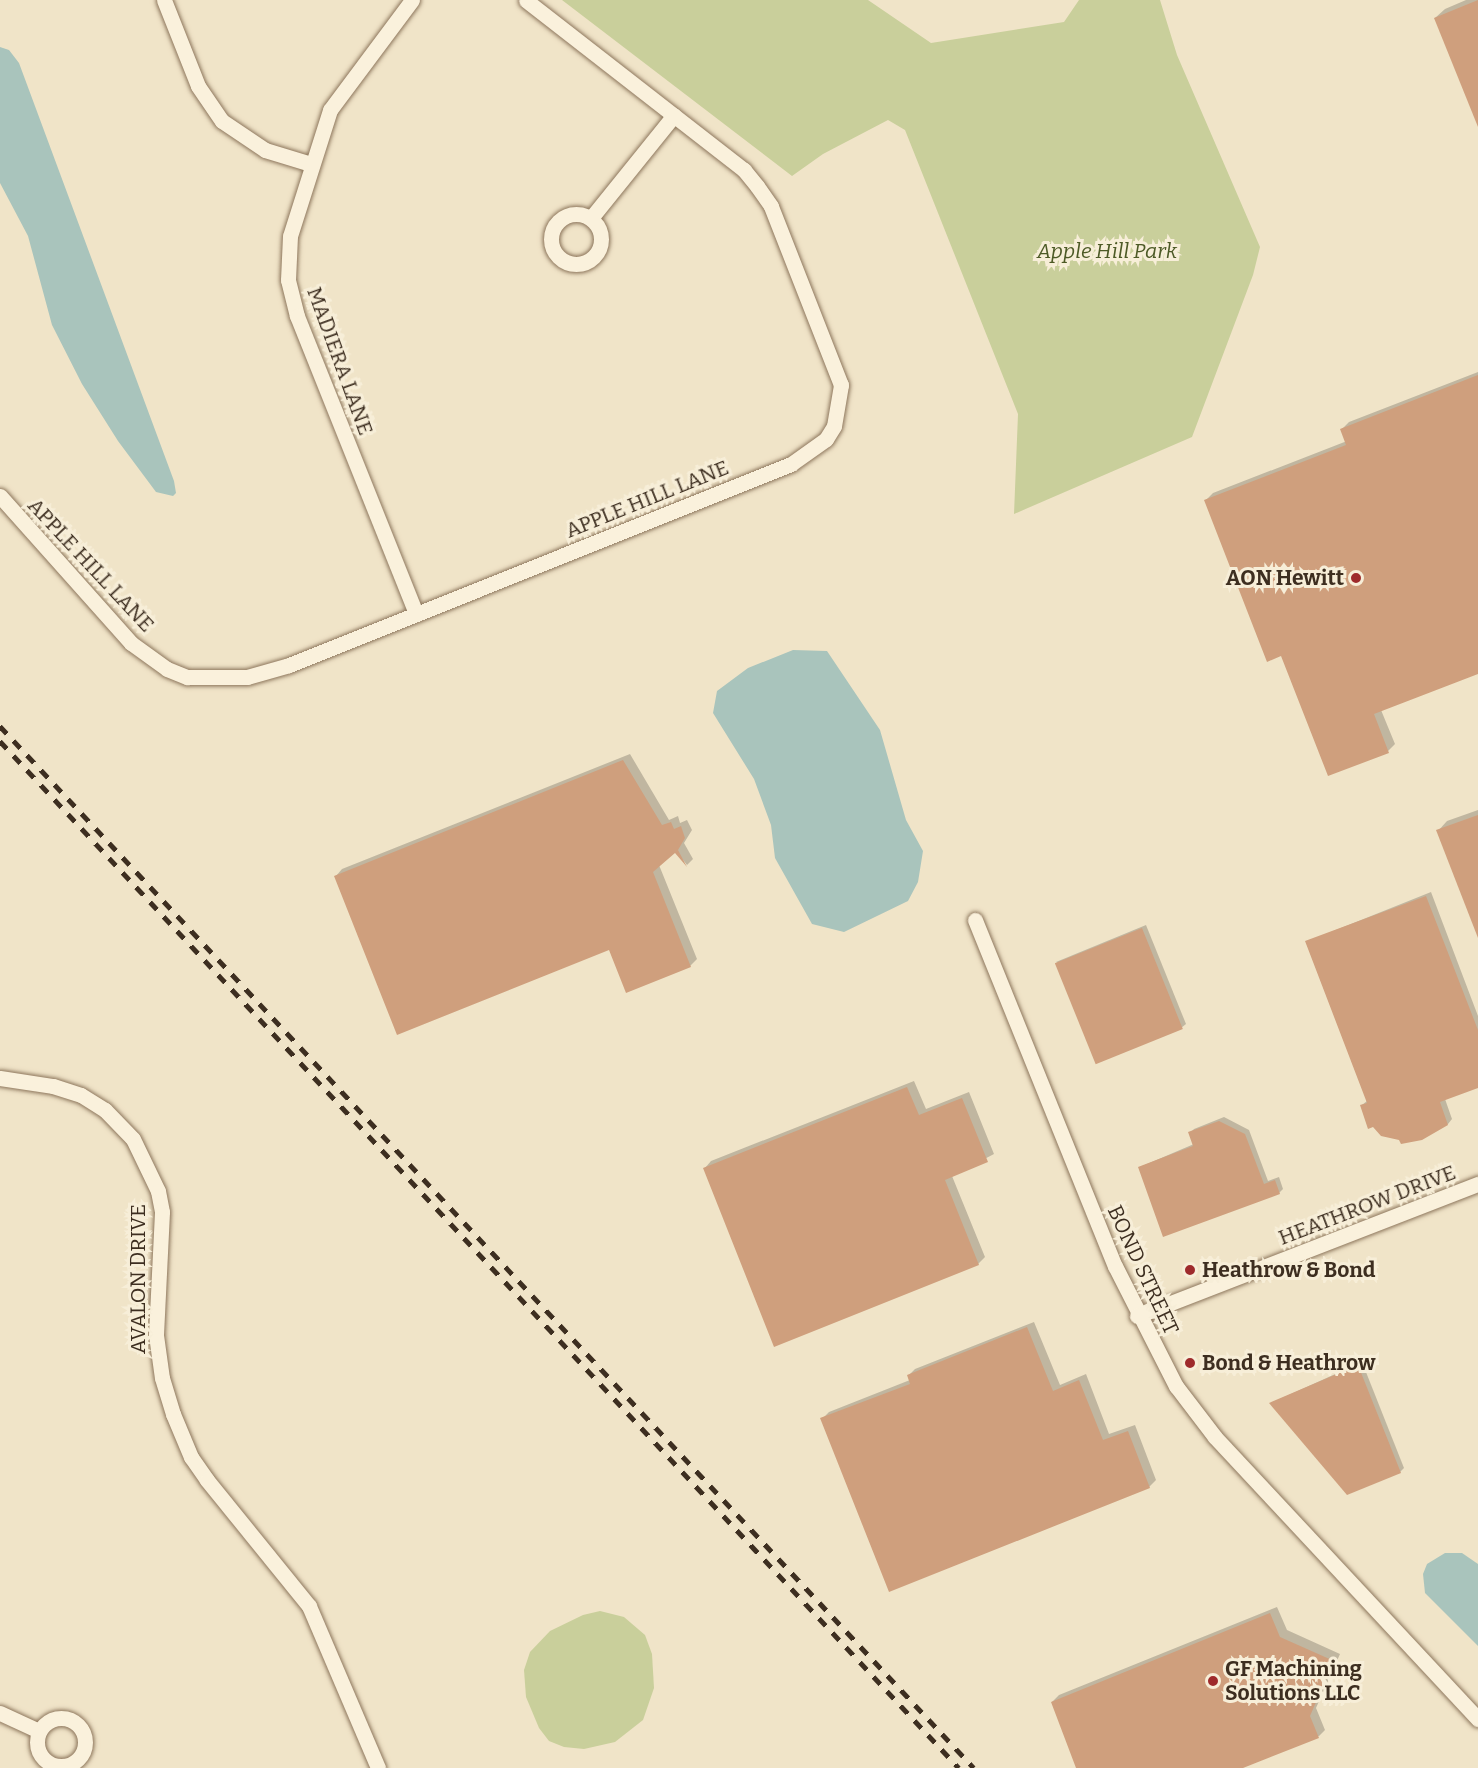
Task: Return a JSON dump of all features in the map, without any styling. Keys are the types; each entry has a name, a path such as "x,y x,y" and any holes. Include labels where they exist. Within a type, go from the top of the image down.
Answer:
{"street":[{"path":"164,0 198,86 222,121 265,150 311,164"},
{"name":"MADIERA LANE","path":"412,0 336,100 311,164 290,236 288,280 297,316 416,614"},
{"name":"APPLE HILL LANE","path":"0,496 131,643 167,669 187,677 247,677 290,665 807,457 834,426 841,385 771,206 744,170 526,0"},
{"path":"591,218 674,115"},
{"name":"BOND STREET","path":"975,920 1137,1316 1176,1386 1215,1437 1478,1719"},
{"name":"AVALON DRIVE","path":"0,1078 53,1086 81,1095 105,1110 138,1149 158,1191 162,1212 156,1335 162,1378 173,1414 191,1457 207,1480 309,1606 378,1768"},
{"name":"HEATHROW DRIVE","path":"1137,1316 1478,1185"},
{"path":"0,1713 39,1731"}],"green space":[{"name":"Apple Hill Park","path":"562,0 868,0 931,43 1064,22 1079,0 1160,0 1177,55 1260,247 1253,275 1192,437 1014,514 1018,414 905,130 888,120 823,154 792,176"},
{"path":"600,1611 624,1617 645,1635 652,1654 654,1688 643,1720 615,1742 584,1749 564,1747 549,1741 539,1728 526,1697 524,1670 530,1652 550,1631 583,1615"}],"water":[{"path":"0,47 9,50 19,63 174,481 176,493 173,496 156,492 118,441 82,384 52,325 28,236 0,183"},
{"path":"793,650 827,651 880,730 906,820 923,851 918,882 908,901 844,932 812,924 775,858 771,825 754,779 713,713 717,691 748,668"},
{"path":"1445,1553 1462,1553 1478,1564 1478,1646 1425,1593 1423,1574 1427,1564"}],"building":[{"path":"1478,0 1478,127 1434,18"},
{"name":"AON Hewitt","path":"1478,375 1478,674 1374,714 1389,753 1328,776 1281,656 1267,662 1204,500 1346,445 1340,429"},
{"path":"623,760 662,825 671,822 674,829 681,826 685,838 678,850 687,867 675,853 653,872 691,967 626,993 609,950 397,1035 334,876"},
{"path":"1478,815 1478,938 1436,830"},
{"path":"1426,896 1478,1030 1478,1088 1440,1102 1448,1125 1422,1140 1401,1144 1399,1140 1381,1136 1373,1127 1368,1129 1360,1105 1367,1103 1305,941"},
{"path":"1142,928 1183,1029 1096,1064 1055,963"},
{"path":"907,1087 919,1115 962,1098 988,1162 945,1180 979,1265 774,1347 703,1168"},
{"path":"1219,1121 1245,1134 1264,1184 1275,1180 1280,1194 1163,1237 1138,1167 1193,1146 1188,1132"},
{"path":"1027,1327 1053,1391 1079,1380 1103,1440 1128,1431 1150,1488 889,1592 820,1418 910,1384 907,1375"},
{"path":"1358,1365 1401,1473 1347,1495 1269,1403"},
{"name":"GF Machining Solutions LLC","path":"1270,1613 1280,1637 1334,1661 1310,1716 1319,1738 1243,1768 1076,1768 1051,1702"}],"railway":[{"path":"0,726 974,1768"},
{"path":"0,741 959,1768"}],"place":[{"name":"AON Hewitt","path":"1356,578"},
{"name":"Heathrow & Bond","path":"1190,1270"},
{"name":"Bond & Heathrow","path":"1190,1363"},
{"name":"GF Machining Solutions LLC","path":"1213,1681"}]}
